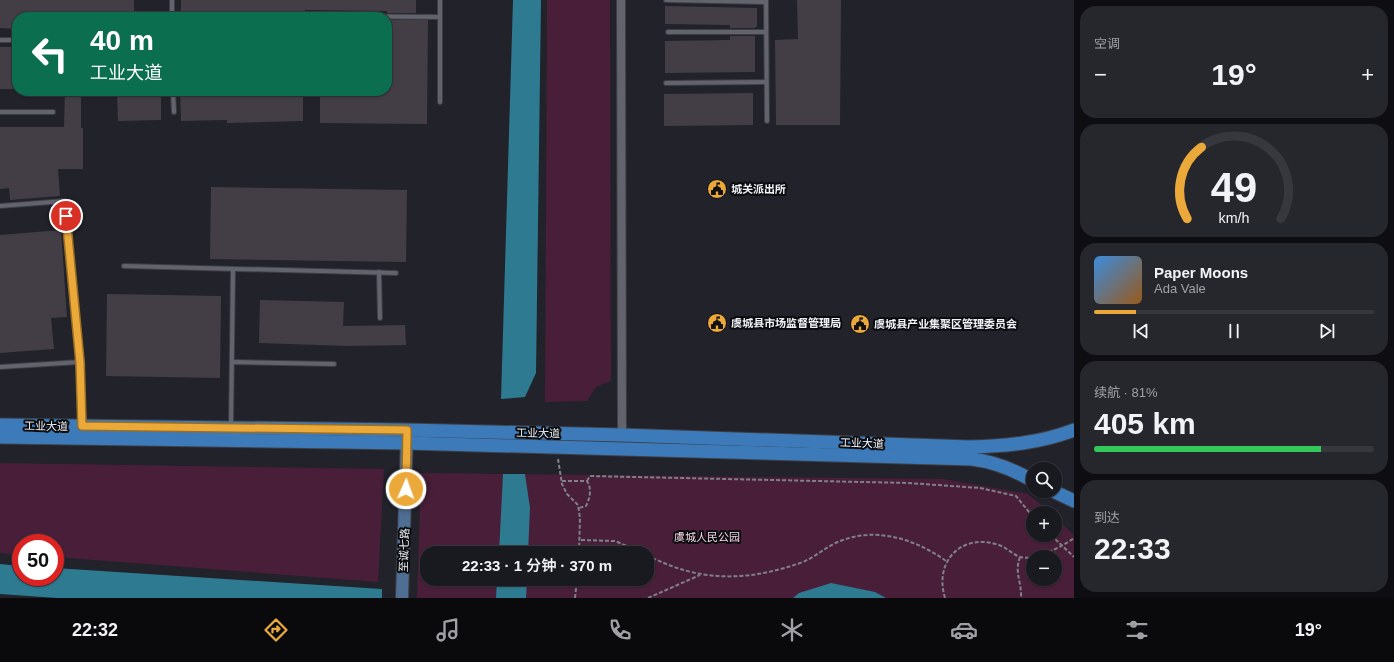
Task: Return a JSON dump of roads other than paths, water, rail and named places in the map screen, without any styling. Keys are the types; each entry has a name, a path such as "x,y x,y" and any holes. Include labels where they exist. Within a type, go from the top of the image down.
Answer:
{"main road":[{"name":"工业大道","path":"0,425 82,432 407,436 622,435 970,447 1009,446 1035,442 1074,430"},
{"path":"0,437 82,432"},
{"path":"407,436 557,447 972,459 998,464 1026,477"},
{"name":"至诚七路","path":"402,598 407,436"},
{"path":"1062,495 1074,501"}],"street":[{"path":"620,0 622,435"}],"lane":[{"path":"172,0 172,12"},
{"path":"440,0 440,102"},
{"path":"666,0 766,1 767,121"},
{"path":"392,17 440,17"},
{"path":"668,32 766,32"},
{"path":"0,40 12,40"},
{"path":"666,83 766,82"},
{"path":"173,96 174,112"},
{"path":"0,112 53,112"},
{"path":"0,206 65,201 80,362 82,432"},
{"path":"124,266 396,273"},
{"path":"231,434 233,269"},
{"path":"379,272 380,318"},
{"path":"0,367 80,362"},
{"path":"232,362 334,364"}],"water":[{"path":"513,0 541,0 536,373 525,397 501,399"},
{"path":"503,474 525,474 530,508 528,546 499,546"},
{"path":"0,564 12,565 12,586 64,586 64,569 382,589 382,598 57,598 0,594"},
{"path":"831,583 875,592 886,598 793,598 799,593"},
{"path":"497,586 527,586 526,598 496,598"}],"place":[{"name":"城关派出所","path":"717,189"},
{"name":"虞城县市场监督管理局","path":"717,323"},
{"name":"虞城县产业集聚区管理委员会","path":"860,324"}],"park label":[{"name":"虞城人民公园","path":"707,537"}]}
